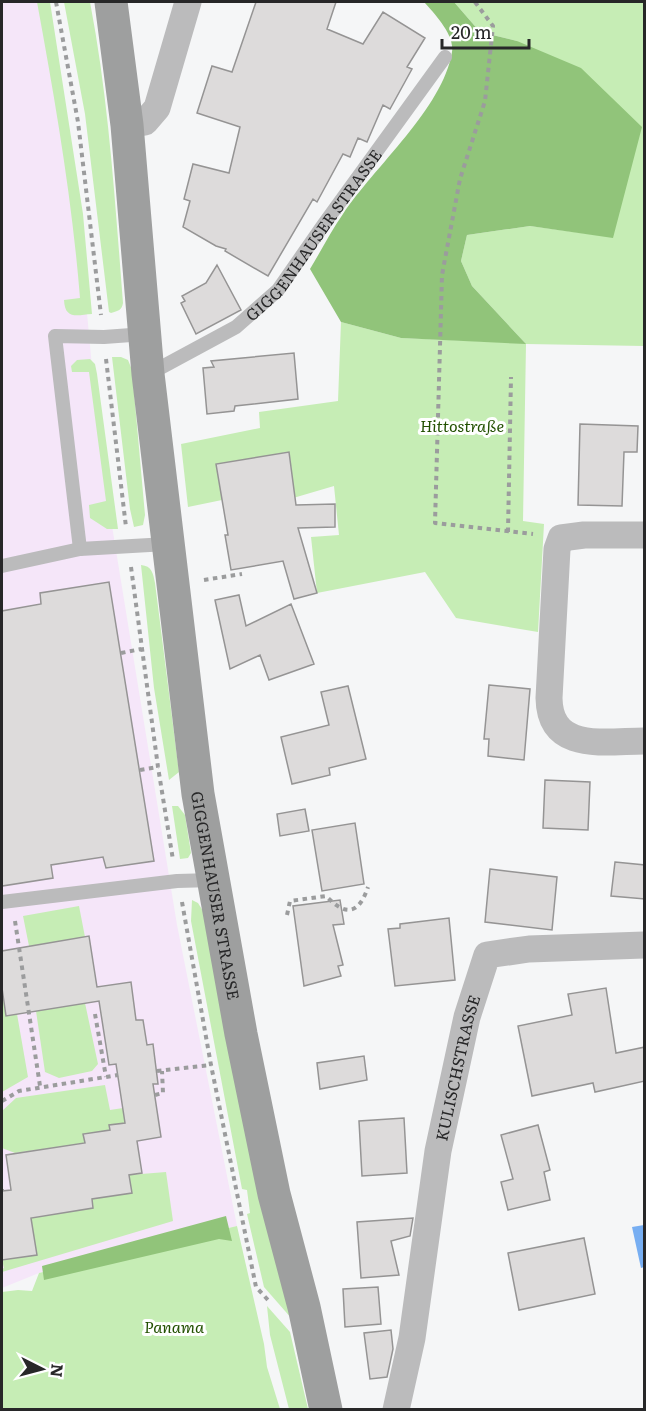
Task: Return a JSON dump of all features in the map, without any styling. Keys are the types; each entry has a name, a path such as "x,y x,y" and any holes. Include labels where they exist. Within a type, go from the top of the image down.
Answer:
{"main road":[{"name":"GIGGENHAUSER STRASSE","path":"111,2 127,125 148,374 198,794 241,1034 274,1194 304,1307 326,1410"}],"street":[{"path":"127,125 145,122 157,108 188,2"},
{"path":"645,535 584,535 561,538 557,549 549,712 563,734 578,741 645,741"},
{"name":"KULISCHSTRASSE","path":"396,1410 412,1338 438,1151 466,1017 487,955 530,949 645,945"}],"lane":[{"name":"GIGGENHAUSER STRASSE","path":"148,374 236,327 278,290 445,57"},
{"path":"80,549 56,336 104,337 145,334"},
{"path":"2,566 80,549 167,544"},
{"path":"7,902 177,880 213,880"}],"path":[{"path":"475,2 493,26 485,100 460,179 442,274 435,523 561,538"},
{"path":"508,532 511,377"},
{"path":"199,581 242,574"},
{"path":"121,653 141,649"},
{"path":"140,770 158,767"},
{"path":"287,915 290,901 326,896 338,906 350,911 355,910 361,904 368,887"},
{"path":"7,902 40,1086"},
{"path":"95,1014 106,1077"},
{"path":"98,1030 103,1028"},
{"path":"100,1046 106,1045"},
{"path":"155,1095 162,1094 159,1071 211,1065"},
{"path":"2,1101 19,1091 40,1086 117,1075"}],"shaded area":[{"path":"2,2 44,2 77,205 92,367 113,532 177,925 237,1226 39,1273 2,1288"}],"green space":[{"path":"37,2 50,2 83,214 92,314 73,315 67,311 65,306 64,300 80,298 77,261 62,149"},
{"path":"64,2 90,2 97,39 111,152 123,303 119,310 111,313 109,312 85,114"},
{"path":"424,2 454,2 480,32 517,41 581,68 642,127 613,238 530,226 467,235 461,261 472,286 526,344 401,338 341,322 310,269 343,214 422,115 446,73 452,45 443,25"},
{"name":"Hittostraße","path":"454,2 644,2 644,346 526,344 523,521 544,524 538,632 456,618 425,572 317,593 311,537 339,535 334,486 283,501 279,474 292,472 289,452 217,464 222,500 188,507 181,444 260,428 259,412 338,401 341,322 401,338 525,343 472,286 461,261 467,235 530,226 612,237 517,41 480,32"},
{"path":"112,357 128,360 132,370 145,515 143,525 134,527 130,509"},
{"path":"90,359 95,364 97,374 118,529 107,529 90,518 89,505 106,501 89,372 72,372 71,366 77,360"},
{"path":"141,565 150,568 155,583 179,772 169,780 154,688"},
{"path":"172,806 178,806 185,815 191,853 188,858 180,859"},
{"path":"192,900 198,903 203,911 292,1319 264,1287 247,1214 250,1213 247,1190 242,1189 191,921"},
{"path":"79,906 85,937 29,946 23,916"},
{"path":"2,988 6,1016 17,1014 28,1077 2,1092"},
{"path":"85,1003 98,1064 92,1071 59,1078 45,1072 36,1011"},
{"path":"105,1085 110,1110 123,1108 126,1129 118,1124 109,1125 110,1130 85,1143 15,1153 2,1148 2,1111 16,1098"},
{"path":"166,1172 173,1221 2,1272 4,1268 2,1260 36,1254 31,1218 93,1208 92,1199 131,1193 129,1175"},
{"path":"226,1216 232,1241 219,1239 44,1280 42,1266"},
{"name":"Panama","path":"237,1226 264,1344 267,1367 280,1409 2,1409 2,1292 32,1291 39,1273"},
{"path":"267,1306 290,1332 308,1409 289,1409 270,1335"}],"water":[{"path":"644,1225 644,1267 641,1268 632,1227"}],"building":[{"path":"256,2 336,2 327,29 363,44 383,12 425,38 407,67 412,69 390,109 383,105 367,142 358,138 350,157 343,154 317,202 313,199 268,276 225,251 226,249 216,246 183,227 190,201 184,199 193,164 229,173 240,127 197,113 212,66 232,72"},
{"path":"217,265 241,310 196,334 181,303 185,301 182,296 206,283"},
{"path":"294,353 298,399 235,406 234,411 207,414 203,368 214,367 211,361"},
{"path":"580,424 638,426 637,452 624,452 622,506 578,505"},
{"path":"289,452 296,505 335,504 335,527 298,528 317,593 294,599 283,561 231,570 225,535 228,535 216,464"},
{"path":"109,582 154,861 106,868 103,857 51,865 53,878 2,886 2,611 41,604 40,593"},
{"path":"239,595 246,626 291,604 314,664 269,680 260,655 230,669 215,600"},
{"path":"489,685 530,689 524,760 488,756 489,739 484,739"},
{"path":"348,686 366,759 329,768 330,775 292,784 281,737 329,725 321,692"},
{"path":"545,780 590,782 588,830 543,828"},
{"path":"305,809 309,831 280,836 277,814"},
{"path":"355,823 364,884 322,891 312,830"},
{"path":"615,862 645,865 645,899 611,896"},
{"path":"490,869 557,877 552,930 485,922"},
{"path":"340,900 344,924 333,925 343,965 338,966 341,976 304,986 293,906"},
{"path":"449,918 455,980 395,986 388,929 400,928 400,924"},
{"path":"89,936 97,987 131,982 136,1020 143,1020 147,1045 153,1044 158,1084 153,1084 161,1137 137,1141 142,1173 129,1175 132,1193 92,1199 93,1208 31,1218 37,1255 2,1260 2,1191 11,1190 6,1155 85,1143 83,1134 110,1130 109,1125 125,1123 116,1064 109,1065 99,1001 6,1016 2,988 2,951"},
{"path":"606,988 616,1053 645,1047 645,1081 595,1092 593,1083 532,1096 518,1026 572,1015 568,994"},
{"path":"364,1056 367,1080 320,1089 317,1063"},
{"path":"404,1118 407,1173 362,1176 359,1121"},
{"path":"538,1125 550,1170 544,1172 550,1200 508,1210 501,1182 513,1179 501,1135"},
{"path":"413,1218 410,1236 391,1241 399,1275 361,1278 357,1222"},
{"path":"584,1238 595,1294 519,1310 508,1253"},
{"path":"378,1287 381,1324 345,1327 343,1289"},
{"path":"391,1330 393,1349 387,1377 370,1379 364,1333"}]}
